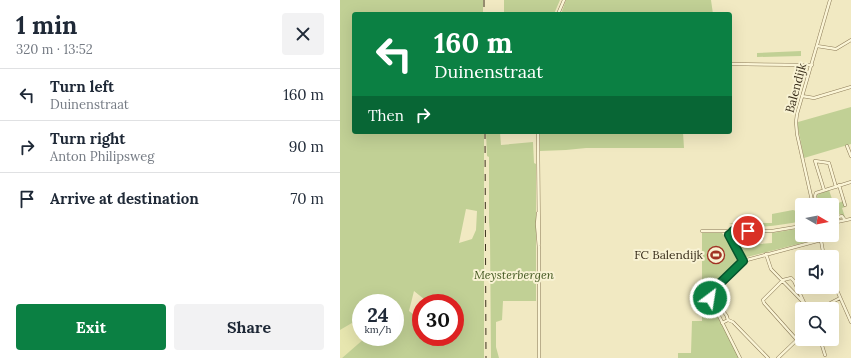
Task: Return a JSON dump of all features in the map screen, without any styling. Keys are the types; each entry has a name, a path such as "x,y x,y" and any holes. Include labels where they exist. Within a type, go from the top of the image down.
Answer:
{"street":[{"path":"559,12 564,0"},
{"name":"Balendijk","path":"811,198 796,130 797,114 830,0"},
{"path":"817,46 836,50 851,40"},
{"path":"732,64 812,64"},
{"path":"802,96 814,98 851,87"},
{"path":"538,134 538,212 540,224 539,358"},
{"path":"847,146 851,156"},
{"path":"824,190 815,162 829,163 845,205"},
{"path":"810,194 815,194 851,182"},
{"path":"815,194 816,198"},
{"path":"839,217 842,216 845,220"},
{"path":"839,221 851,219"},
{"path":"702,231 780,230 795,227"},
{"path":"722,231 729,235 743,261"},
{"path":"729,235 733,231"},
{"path":"740,358 709,295 710,293 743,261 813,242"},
{"path":"766,254 769,267 803,302"},
{"path":"795,338 763,302 764,298 782,281 789,278 794,279 804,302"},
{"path":"838,294 851,322"},
{"path":"832,302 840,298"},
{"path":"715,307 719,308 727,316 728,320 733,322 768,358"},
{"path":"722,323 728,320"},
{"path":"778,358 795,342"},
{"path":"823,346 826,354"}],"green space":[{"path":"340,0 483,0 483,12 352,12 352,134 484,134 484,358 342,358 356,346 404,346 404,294 352,294 352,323 340,330","holes":["466,209 477,211 476,230 472,239 459,243"]},
{"path":"504,0 560,0 555,12 504,12"},
{"path":"566,0 711,0 713,12 562,12"},
{"path":"801,51 801,56 757,57 757,53"},
{"path":"851,107 851,144 804,158 798,122"},
{"name":"Meysterbergen","path":"486,134 500,134 501,145 533,142 534,163 536,164 536,301 503,301 502,320 496,322 496,347 499,358 491,358 489,157 487,156"},
{"path":"540,134 683,134 684,148 586,148 540,151"},
{"path":"829,190 832,198 817,198 817,195"},
{"path":"843,201 845,207 842,208 845,217 840,214 839,203"},
{"path":"795,211 795,222 775,226 755,227 745,227 729,223 772,223 772,214"},
{"path":"795,229 795,242 806,242 743,258 731,238 732,234 736,233 760,233 760,244 772,243 772,233"},
{"path":"702,233 722,233 729,239 741,259 709,292 708,295 739,358 678,358 678,353 691,353 692,321 702,321"},
{"path":"352,323 352,346 356,346 342,358 340,358 340,330"}],"railway":[{"path":"484,0 484,12"},
{"path":"485,134 486,358"}],"place":[{"name":"FC Balendijk","path":"716,255"}],"route":[{"path":"710,298 710,293 739,263 743,261 729,235 733,231 748,231"}]}
